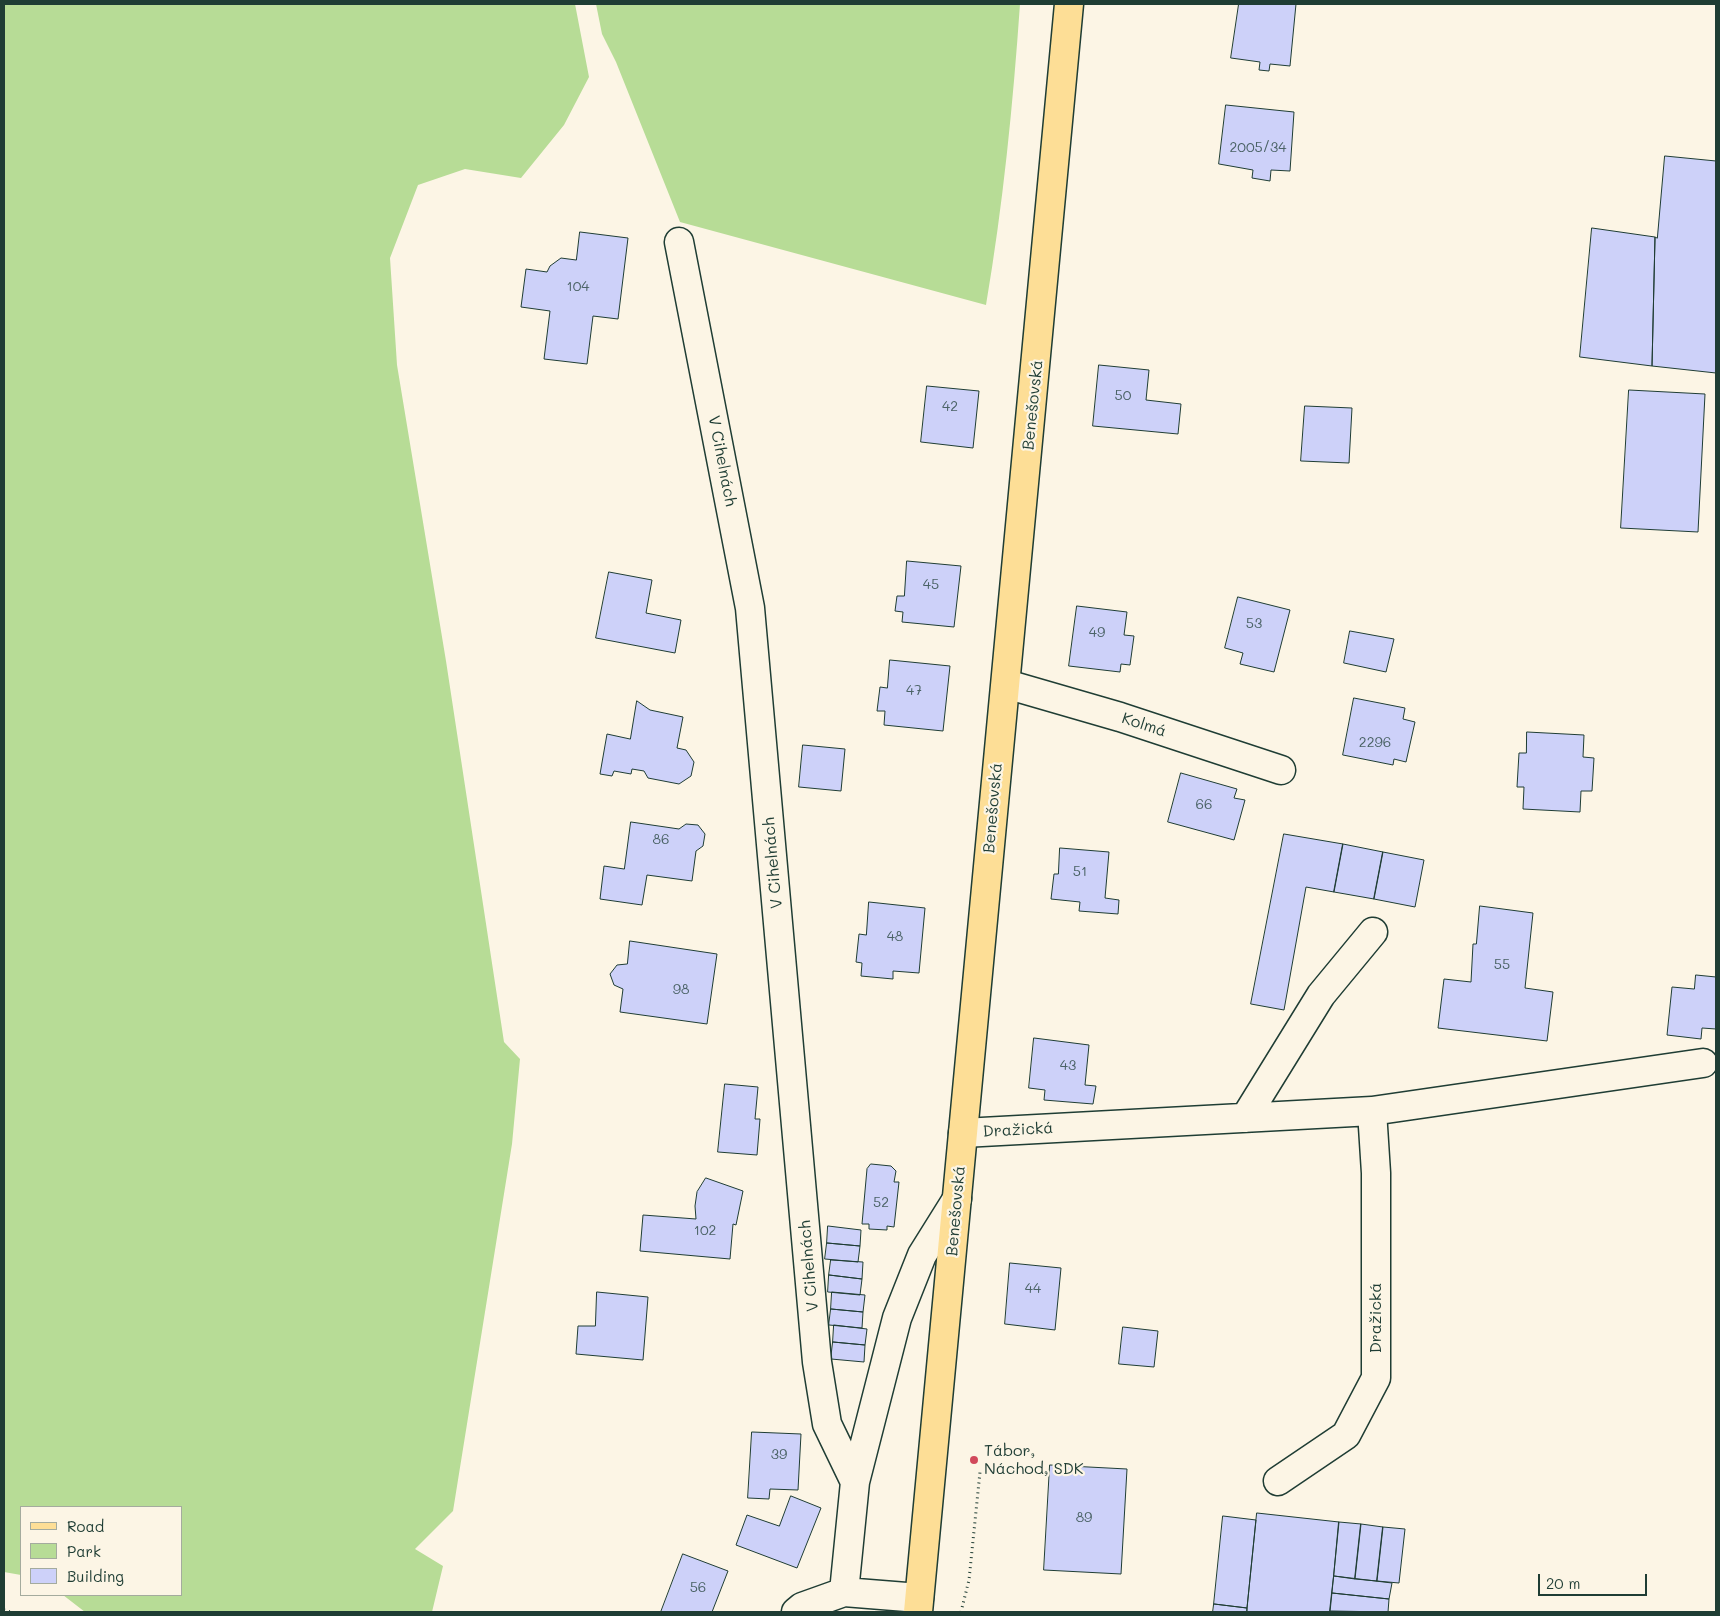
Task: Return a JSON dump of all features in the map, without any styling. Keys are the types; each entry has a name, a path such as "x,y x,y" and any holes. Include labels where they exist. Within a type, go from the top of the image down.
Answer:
{"main road":[{"name":"Benešovská","path":"919,1605 1069,4"}],"street":[{"name":"V Cihelnách","path":"679,242 750,608 819,1371 827,1424 855,1482"},
{"name":"Kolmá","path":"1006,684 1120,717 1281,770"},
{"path":"1245,1118 1320,996 1373,932"},
{"name":"Dražická","path":"963,1133 1372,1111 1703,1063"},
{"name":"Dražická","path":"1278,1481 1346,1435 1376,1378 1376,1173 1372,1111"},
{"path":"844,1592 855,1482 897,1318 922,1255 957,1198"},
{"path":"796,1612 802,1607 844,1592 919,1605"}],"path":[{"path":"960,1612 969,1580 980,1472"},
{"path":"4,1610 11,1612"}],"green space":[{"path":"4,4 575,4 589,77 564,125 521,178 465,169 418,185 390,258 397,365 446,661 504,1042 520,1059 512,1144 453,1511 415,1549 443,1566 432,1612 85,1612 64,1596 182,1596 182,1506 20,1506 20,1575 4,1572"},
{"path":"596,4 1020,4 1007,155 986,305 680,222 616,62 602,34"}],"building":[{"path":"1239,4 1296,4 1290,66 1270,64 1269,71 1259,70 1260,62 1231,58"},
{"path":"1226,105 1294,112 1290,171 1271,170 1270,181 1252,178 1253,170 1219,164"},
{"path":"1665,156 1716,161 1716,373 1652,366 1655,237 1657,238"},
{"path":"1592,228 1655,237 1652,366 1580,357"},
{"path":"580,232 628,238 618,319 593,316 587,364 544,359 550,311 521,307 526,269 547,272 550,266 561,258 576,260"},
{"path":"1099,365 1149,370 1146,400 1181,404 1178,434 1093,426"},
{"path":"927,386 979,391 973,448 921,442"},
{"path":"1629,390 1705,394 1698,532 1621,528"},
{"path":"1305,406 1352,408 1349,463 1301,461"},
{"path":"907,561 961,566 954,627 902,622 903,612 895,611 897,596 904,596"},
{"path":"609,572 652,580 646,613 681,620 675,653 596,638"},
{"path":"1238,597 1290,610 1274,672 1240,664 1243,653 1225,648"},
{"path":"1077,606 1127,612 1124,635 1134,636 1130,665 1121,664 1120,672 1069,666"},
{"path":"1350,631 1394,639 1386,672 1344,663"},
{"path":"890,660 950,666 943,731 884,725 885,711 877,711 880,687 887,688"},
{"path":"1354,698 1405,708 1403,719 1415,722 1406,762 1394,759 1393,765 1343,755"},
{"path":"637,701 650,710 683,717 677,748 686,750 694,762 691,776 679,784 648,778 644,771 632,769 631,774 614,771 612,776 600,774 607,734 630,739"},
{"path":"1527,732 1584,735 1583,757 1594,758 1592,791 1581,791 1580,812 1523,809 1524,787 1517,787 1519,753 1526,753"},
{"path":"803,745 845,749 841,791 799,787"},
{"path":"1181,773 1237,789 1234,798 1245,800 1234,840 1168,822"},
{"path":"631,822 679,829 686,824 698,825 705,834 703,846 696,851 692,881 647,875 642,905 600,899 604,866 624,869"},
{"path":"1284,834 1343,844 1334,892 1306,887 1284,1010 1251,1004"},
{"path":"1343,844 1383,852 1374,899 1334,892"},
{"path":"1060,848 1109,852 1105,898 1119,900 1118,914 1079,911 1080,902 1051,899 1054,874 1058,874"},
{"path":"1383,852 1424,860 1415,907 1374,899"},
{"path":"869,902 925,908 919,973 893,971 893,979 861,976 862,963 856,962 859,934 866,935"},
{"path":"1480,906 1533,913 1525,988 1553,992 1547,1041 1438,1028 1444,979 1471,982 1473,944 1476,944"},
{"path":"630,941 717,954 707,1024 620,1012 623,989 614,985 610,974 617,965 627,964"},
{"path":"1696,975 1716,977 1716,1029 1702,1028 1701,1039 1667,1035 1672,987 1694,989"},
{"path":"1034,1038 1089,1045 1085,1085 1096,1086 1093,1104 1044,1100 1045,1090 1029,1088"},
{"path":"725,1084 758,1087 755,1119 760,1119 757,1155 718,1152"},
{"path":"871,1164 891,1166 896,1171 894,1182 899,1182 894,1227 887,1226 887,1230 869,1229 869,1224 862,1224 867,1169"},
{"path":"706,1178 743,1191 736,1225 733,1224 730,1259 640,1251 643,1215 696,1219 697,1192"},
{"path":"828,1226 861,1230 860,1246 827,1243"},
{"path":"827,1243 860,1246 858,1262 825,1259"},
{"path":"831,1260 863,1262 862,1279 829,1275"},
{"path":"1010,1263 1061,1268 1055,1330 1005,1324"},
{"path":"829,1275 862,1279 860,1295 828,1292"},
{"path":"597,1292 648,1297 643,1360 576,1354 578,1326 595,1326"},
{"path":"832,1292 865,1295 863,1312 831,1309"},
{"path":"831,1309 863,1312 862,1328 829,1325"},
{"path":"834,1325 867,1329 865,1345 833,1342"},
{"path":"1123,1327 1158,1331 1154,1367 1119,1364"},
{"path":"833,1342 865,1345 864,1362 831,1359"},
{"path":"752,1432 801,1434 798,1490 770,1489 769,1499 748,1498"},
{"path":"1050,1465 1127,1469 1121,1574 1044,1570"},
{"path":"791,1496 821,1508 797,1568 736,1545 747,1515 779,1526"},
{"path":"1257,1513 1339,1522 1330,1612 1247,1612"},
{"path":"1223,1516 1256,1520 1247,1608 1214,1604"},
{"path":"1339,1522 1361,1524 1355,1579 1334,1576"},
{"path":"1361,1524 1383,1527 1377,1581 1355,1579"},
{"path":"1383,1527 1405,1529 1399,1583 1377,1581"},
{"path":"683,1554 728,1571 712,1612 661,1612"},
{"path":"1334,1576 1392,1583 1389,1599 1332,1593"},
{"path":"1332,1593 1389,1599 1388,1612 1330,1611"},
{"path":"1214,1604 1247,1608 1247,1612 1213,1612"}],"place":[{"name":"Tábor, Náchod, SDK","path":"974,1460"}]}
